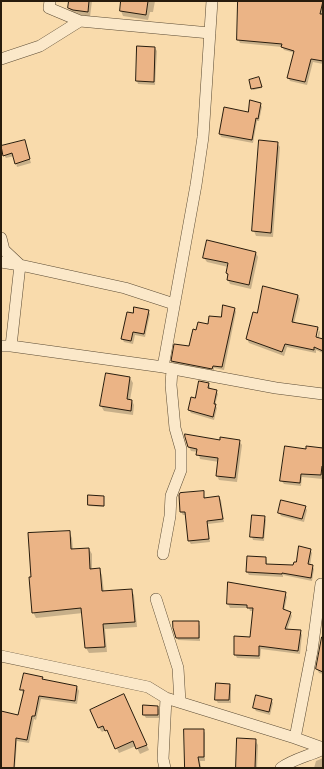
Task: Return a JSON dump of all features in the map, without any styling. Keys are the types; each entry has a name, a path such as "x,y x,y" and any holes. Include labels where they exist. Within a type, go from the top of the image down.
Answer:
{"street":[{"path":"50,1 49,8 80,21 210,33"},
{"path":"163,554 170,516 171,496 181,470 181,449 175,428 168,368 174,304 196,185 202,137 212,1"},
{"path":"1,59 40,46 80,21"},
{"path":"1,238 4,250 20,265"},
{"path":"1,262 124,288 174,304"},
{"path":"20,265 6,346 168,368 276,388 323,394"},
{"path":"295,738 312,651 321,584"},
{"path":"156,599 178,668 180,702"},
{"path":"1,656 148,687 166,698 295,738 323,749"},
{"path":"165,768 163,759 166,698"},
{"path":"281,768 323,749"}],"building":[{"path":"69,1 89,1 88,12 68,8"},
{"path":"121,1 148,1 146,15 120,11"},
{"path":"238,1 323,1 320,14 323,14 323,61 311,59 305,82 287,78 294,51 281,47 282,44 237,40"},
{"path":"137,46 155,47 154,82 136,81"},
{"path":"259,77 262,87 251,89 249,80"},
{"path":"250,100 261,103 258,119 256,118 252,140 219,134 224,107 248,112"},
{"path":"25,140 30,159 15,164 12,153 3,156 1,146"},
{"path":"259,140 278,142 271,233 252,231"},
{"path":"207,240 256,252 249,285 227,280 228,274 226,273 228,263 203,258"},
{"path":"263,286 298,295 292,322 318,327 316,337 323,339 323,351 314,347 314,350 285,344 282,352 246,339 253,312 257,313"},
{"path":"223,305 235,308 222,367 213,366 212,369 171,361 174,344 189,346 193,329 196,330 198,322 208,324 209,316 221,317"},
{"path":"134,307 149,310 144,334 133,332 131,341 121,339 127,312 133,313"},
{"path":"106,373 130,377 127,399 132,400 131,411 100,406"},
{"path":"199,381 209,383 208,388 217,390 213,417 188,410 191,397 195,398"},
{"path":"185,434 220,440 220,437 240,440 235,478 216,476 218,458 196,455 197,449 188,447"},
{"path":"285,446 306,449 306,446 323,448 323,466 321,475 301,474 300,483 280,481"},
{"path":"204,491 204,498 219,496 223,519 207,521 209,539 188,541 185,512 180,512 179,495 180,493"},
{"path":"88,495 104,496 104,506 88,505"},
{"path":"281,500 306,506 302,519 278,513"},
{"path":"252,515 265,516 263,538 250,537"},
{"path":"70,531 71,549 89,548 90,569 100,568 102,591 132,589 135,622 103,624 105,647 85,648 81,608 32,613 28,533"},
{"path":"299,546 311,549 308,564 313,565 311,578 282,573 246,572 247,556 266,557 266,564 293,565 294,562 296,562"},
{"path":"228,582 286,592 283,609 291,612 285,629 301,630 298,651 259,646 259,656 234,655 234,636 250,637 253,608 247,608 247,605 227,604"},
{"path":"173,621 199,621 199,638 176,638 173,628"},
{"path":"323,637 323,672 316,669"},
{"path":"24,673 43,677 42,679 77,686 75,701 39,696 35,716 32,716 27,740 16,738 14,768 1,768 1,711 18,715 24,690 20,690"},
{"path":"216,683 230,684 229,700 215,700"},
{"path":"124,694 147,745 136,749 133,741 115,749 107,730 105,731 103,726 98,728 90,710"},
{"path":"256,695 272,699 269,712 253,708"},
{"path":"143,705 158,706 158,715 143,715"},
{"path":"184,729 204,729 204,757 198,757 200,768 185,768"},
{"path":"237,738 256,739 255,768 236,768"}]}
